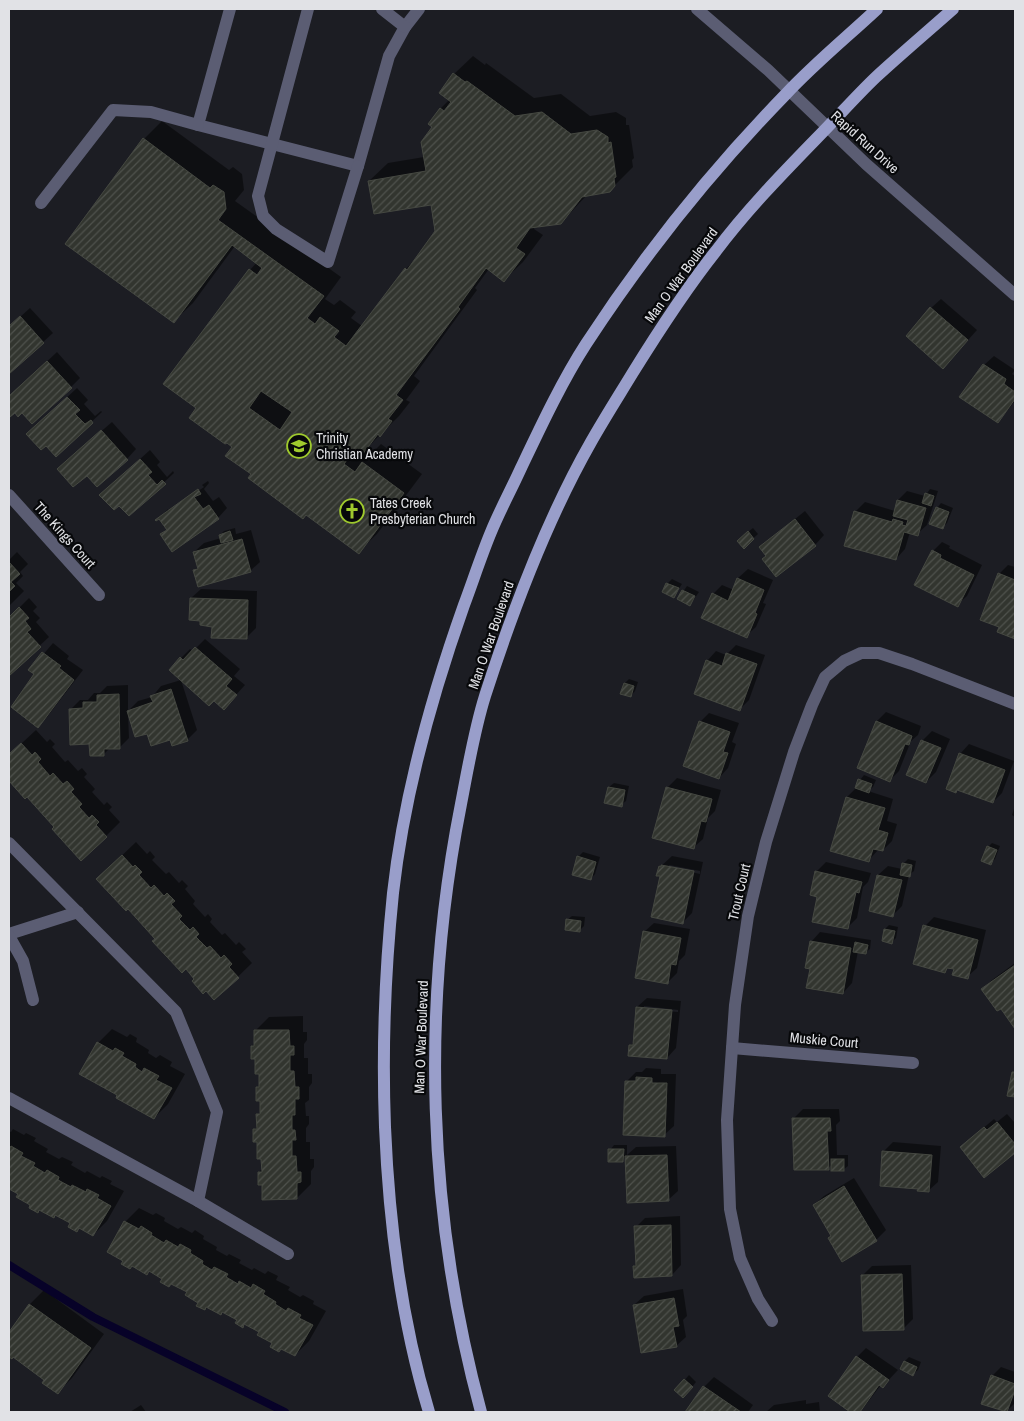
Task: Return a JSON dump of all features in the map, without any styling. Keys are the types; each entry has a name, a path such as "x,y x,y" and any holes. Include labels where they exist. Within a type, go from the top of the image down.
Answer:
{"main road":[{"path":"429,1412 418,1375 397,1259 388,1188 383,1064 387,964 393,891 406,813 424,732 441,670 490,533 540,428 584,347 647,256 738,145 789,90 877,9"},
{"name":"Man O War Boulevard","path":"481,1412 466,1359 449,1268 436,1142 434,1078 437,987 452,845 484,698 530,568 566,490 596,433 664,322 716,250 778,178 875,78 952,9"}],"street":[{"path":"198,125 230,9"},
{"path":"308,9 258,196 263,216 276,229 328,262 358,166 389,56 405,27 419,9"},
{"path":"382,9 405,27"},
{"name":"Rapid Run Drive","path":"697,9 789,90 827,128 1015,295"},
{"path":"41,203 113,110 151,112 358,166"},
{"name":"The Kings Court","path":"9,495 99,595"},
{"name":"Trout Court","path":"772,1321 758,1299 740,1258 730,1209 728,1120 732,1048 735,1005 748,916 764,851 794,752 812,704 825,677 844,661 861,653 878,653 912,664 1015,704"},
{"path":"9,843 176,1012 216,1112 198,1201"},
{"path":"33,1000 23,961 9,935 78,912"},
{"name":"Muskie Court","path":"732,1048 913,1063"},
{"path":"9,1098 198,1201 288,1254"}],"building":[{"path":"453,73 515,116 542,112 571,134 597,130 608,137 608,143 611,142 616,177 614,178 615,186 610,192 582,197 561,224 530,228 516,248 525,254 504,282 486,268 458,307 460,309 396,395 403,400 388,419 392,421 380,437 378,434 362,455 355,449 344,464 355,472 362,462 404,493 359,554 306,515 303,519 248,478 251,474 225,456 232,447 189,418 196,408 163,384 249,269 257,275 262,268 232,245 174,323 65,244 143,138 210,188 213,185 224,192 226,209 218,220 324,296 307,318 315,324 320,317 339,331 334,337 346,346 405,268 407,270 435,231 431,205 374,214 368,181 426,171 421,142 432,127 428,124 440,108 444,111 451,102 439,93","holes":["261,391 292,412 280,430 249,408"]},
{"path":"930,307 968,340 943,369 906,336"},
{"path":"20,316 44,343 9,374 9,326"},
{"path":"47,361 72,388 32,424 22,413 18,417 15,413 10,417 9,396"},
{"path":"983,364 1006,379 1004,384 1015,392 1015,399 998,423 959,397"},
{"path":"67,397 80,410 75,414 85,424 91,420 93,423 56,457 46,446 41,450 26,434"},
{"path":"101,430 128,460 97,487 87,476 73,487 57,469"},
{"path":"140,459 152,472 148,475 157,485 162,480 166,484 129,516 119,506 114,510 99,495"},
{"path":"198,489 201,494 194,497 203,509 209,505 219,519 172,552 160,534 167,530 159,519 155,520"},
{"path":"925,493 934,496 931,506 922,503"},
{"path":"897,500 926,508 918,536 904,532 896,560 844,546 854,511 892,522 893,519 903,522 902,525 906,526 908,520 893,516"},
{"path":"936,507 949,512 943,529 929,524"},
{"path":"795,519 816,546 776,577 762,559 766,556 759,547"},
{"path":"230,531 233,540 221,543 219,535"},
{"path":"748,531 754,539 744,549 737,541"},
{"path":"242,539 251,572 198,587 193,570 198,569 193,552"},
{"path":"932,550 941,555 940,558 974,575 958,607 914,585"},
{"path":"9,562 20,574 11,582 15,586 9,592"},
{"path":"998,573 1015,580 1015,639 997,632 999,627 980,620"},
{"path":"737,578 764,590 747,638 701,618 712,593 728,601"},
{"path":"666,583 679,588 674,598 662,592"},
{"path":"682,590 695,596 690,606 677,599"},
{"path":"190,598 248,600 247,639 211,638 212,627 200,625 200,621 189,620"},
{"path":"19,607 29,618 25,621 31,629 27,632 41,647 9,676 9,617"},
{"path":"195,647 232,679 226,686 237,695 224,710 214,701 209,706 169,670 180,657 183,660"},
{"path":"42,652 61,666 59,668 74,680 38,728 11,707 34,674 28,670"},
{"path":"726,653 757,664 740,711 694,694 706,660 722,666"},
{"path":"624,683 634,686 631,697 620,694"},
{"path":"171,689 188,741 172,746 170,740 151,746 147,734 135,737 127,711 153,702 150,696"},
{"path":"119,694 120,749 104,749 104,756 90,756 89,744 70,745 69,709 83,708 83,702 97,702 97,695"},
{"path":"699,721 730,732 723,752 728,753 719,779 683,766"},
{"path":"876,721 912,736 909,745 905,744 890,782 857,768"},
{"path":"921,740 941,748 926,783 906,775"},
{"path":"21,743 32,755 35,752 41,759 38,762 50,776 53,773 63,784 67,781 74,789 71,792 82,804 79,807 89,818 92,815 99,822 96,825 107,837 81,861 52,829 54,827 27,797 25,799 9,781 9,754"},
{"path":"959,753 1005,770 993,803 957,790 956,793 946,789"},
{"path":"858,779 872,784 869,793 855,788"},
{"path":"608,787 625,790 622,807 604,803"},
{"path":"666,787 712,799 706,822 701,821 694,849 652,838"},
{"path":"846,797 885,808 878,830 888,833 883,851 873,849 869,862 830,851"},
{"path":"987,846 997,850 991,865 981,861"},
{"path":"122,855 133,867 135,865 142,872 139,875 151,888 154,885 164,896 167,893 175,901 171,904 182,916 179,919 190,930 193,927 199,934 196,937 207,948 210,946 221,958 224,955 232,964 229,967 239,978 214,1000 206,991 203,994 192,981 194,979 186,969 182,973 152,941 155,939 128,909 126,911 96,879"},
{"path":"577,856 596,862 591,880 572,875"},
{"path":"902,863 912,865 910,877 900,875"},
{"path":"661,865 694,871 683,924 651,917 660,876 656,876"},
{"path":"815,871 862,882 859,893 856,892 848,929 812,922 817,897 810,895"},
{"path":"877,875 902,880 893,917 869,911"},
{"path":"566,919 581,921 580,932 565,930"},
{"path":"923,925 978,940 968,979 952,975 954,969 947,968 945,973 913,964"},
{"path":"884,929 895,931 892,944 882,941"},
{"path":"643,931 681,938 676,965 671,964 668,984 635,978"},
{"path":"810,941 851,948 843,994 806,988 810,969 805,968"},
{"path":"855,942 868,945 866,954 853,952"},
{"path":"1015,965 1015,1029 1001,1009 997,1011 981,989"},
{"path":"636,1007 672,1010 667,1059 628,1056 629,1045 633,1045"},
{"path":"254,1030 289,1030 290,1046 294,1046 294,1055 290,1055 290,1071 294,1071 295,1087 299,1087 299,1099 295,1099 295,1115 292,1115 292,1130 295,1130 296,1140 292,1140 292,1156 296,1156 297,1172 301,1172 301,1182 297,1183 297,1199 262,1200 262,1185 258,1185 258,1172 262,1172 261,1159 257,1159 257,1142 253,1142 253,1129 257,1129 256,1114 260,1114 260,1101 256,1101 256,1087 259,1087 259,1074 255,1074 255,1059 251,1059 251,1046 254,1046"},
{"path":"97,1042 113,1051 115,1048 124,1053 122,1056 136,1064 135,1067 142,1072 144,1068 159,1076 156,1080 172,1088 154,1119 116,1098 117,1095 79,1074"},
{"path":"1012,1072 1015,1072 1015,1097 1007,1096"},
{"path":"636,1077 652,1078 652,1083 667,1083 665,1137 623,1135 625,1081 636,1081"},
{"path":"792,1118 830,1118 831,1131 827,1131 829,1170 794,1170"},
{"path":"997,1122 1015,1144 1015,1153 984,1178 960,1147 984,1127 987,1130"},
{"path":"11,1146 23,1153 21,1156 35,1163 33,1166 45,1173 47,1170 59,1177 58,1180 71,1187 72,1185 86,1192 87,1189 99,1195 97,1198 111,1206 93,1236 79,1228 77,1232 68,1227 70,1223 55,1215 54,1218 39,1210 38,1213 29,1208 30,1205 16,1197 18,1194 9,1189 9,1149"},
{"path":"608,1149 624,1149 623,1162 608,1162"},
{"path":"882,1151 932,1155 929,1192 917,1191 918,1189 880,1186"},
{"path":"667,1155 669,1201 627,1203 625,1156"},
{"path":"831,1159 844,1159 844,1171 831,1171"},
{"path":"844,1186 877,1241 842,1262 828,1238 831,1236 813,1205"},
{"path":"124,1221 139,1229 141,1226 164,1243 166,1240 178,1247 180,1244 191,1250 190,1253 203,1261 202,1264 212,1270 214,1267 228,1274 226,1277 238,1284 239,1281 251,1288 253,1284 265,1291 263,1294 276,1302 275,1304 286,1311 288,1308 301,1315 299,1318 313,1325 295,1356 281,1349 279,1352 270,1347 272,1343 257,1335 259,1332 244,1324 243,1328 235,1323 237,1320 222,1312 221,1315 206,1307 205,1310 196,1306 198,1303 185,1295 187,1292 171,1284 169,1287 160,1282 162,1279 149,1271 147,1275 132,1266 130,1269 121,1264 123,1261 107,1252"},
{"path":"671,1225 672,1276 634,1278 633,1266 636,1266 634,1226"},
{"path":"902,1274 904,1330 863,1331 861,1275"},
{"path":"674,1298 679,1326 673,1327 677,1347 641,1353 633,1305"},
{"path":"29,1304 91,1348 58,1394 42,1383 44,1380 13,1357 12,1359 9,1357 9,1332"},
{"path":"856,1356 889,1380 883,1388 879,1385 860,1412 850,1412 828,1396"},
{"path":"904,1361 917,1367 913,1376 900,1369"},
{"path":"991,1375 1015,1384 1015,1390 1007,1412 981,1404"},
{"path":"684,1379 693,1387 683,1398 674,1390"},
{"path":"703,1386 741,1412 685,1412"}],"waterway":[{"path":"9,1265 93,1317 285,1412"}],"place":[{"name":"Trinity Christian Academy","path":"299,446"},
{"name":"Tates Creek Presbyterian Church","path":"352,511"}]}
